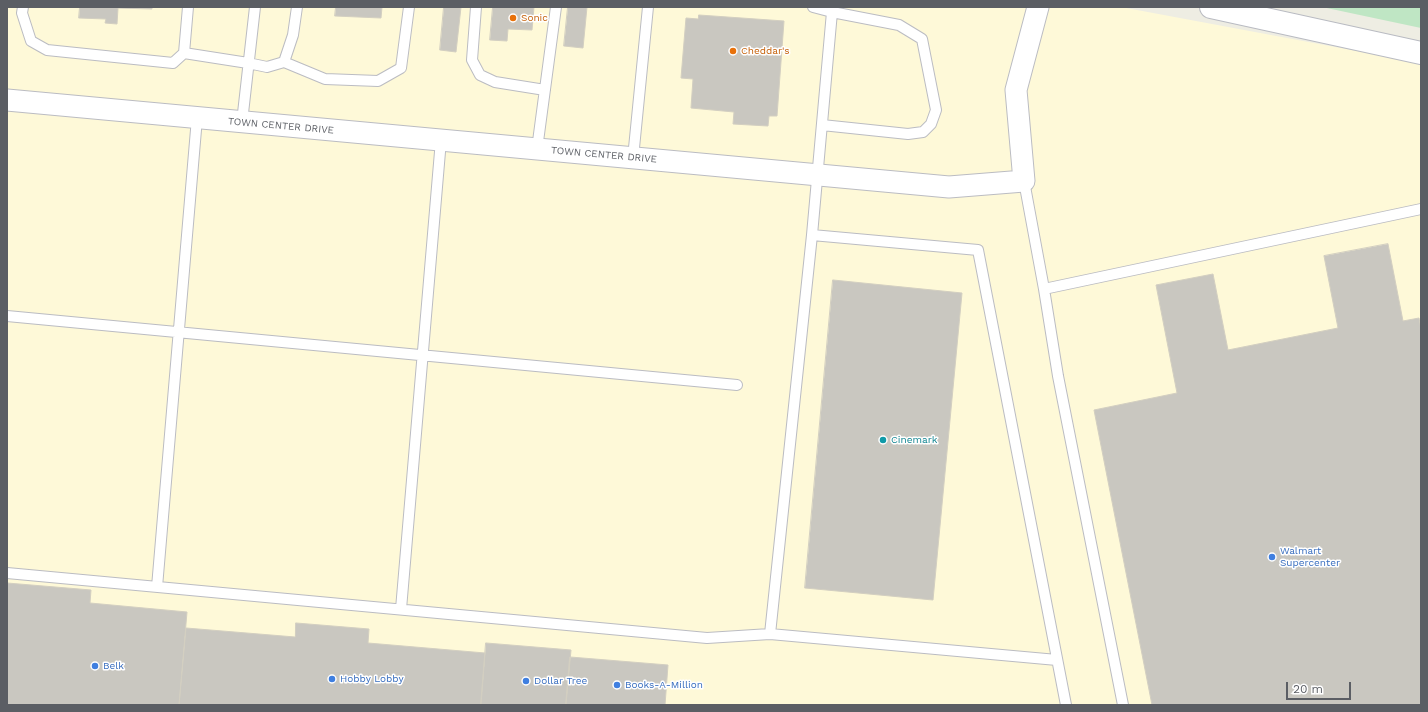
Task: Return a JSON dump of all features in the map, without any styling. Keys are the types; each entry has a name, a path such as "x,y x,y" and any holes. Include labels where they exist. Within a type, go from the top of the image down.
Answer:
{"main road":[{"path":"1211,7 1421,53"}],"street":[{"path":"1024,181 1016,90 1038,7"},
{"name":"TOWN CENTER DRIVE","path":"7,100 949,187 1024,181"}],"lane":[{"path":"23,7 22,13 31,41 47,50 174,63 184,53 188,7"},
{"path":"242,122 255,7"},
{"path":"284,62 293,35 297,7"},
{"path":"184,53 267,67 284,62 325,79 378,82 401,68 409,7"},
{"path":"476,7 472,60 480,75 496,82 545,90"},
{"path":"537,149 556,7"},
{"path":"633,158 648,7"},
{"path":"813,7 899,25 922,39 936,110 931,124 923,132 908,134 822,125"},
{"path":"770,634 812,235 832,12"},
{"path":"156,587 197,118"},
{"path":"401,609 441,140"},
{"path":"1024,181 1058,376 1123,705"},
{"path":"1044,289 1421,209"},
{"path":"812,235 978,250 1066,705"},
{"path":"7,316 737,385"},
{"path":"7,573 706,638 770,634 1057,660"}],"shaded area":[{"path":"7,7 1121,7 1421,63 1421,705 7,705"}],"green space":[{"path":"1322,7 1421,7 1421,28"}],"building":[{"path":"80,7 152,7 152,9 118,8 117,24 105,23 106,19 79,18"},
{"path":"336,7 382,7 381,18 335,16"},
{"path":"444,7 461,7 456,52 440,50"},
{"name":"Sonic","path":"493,7 534,7 532,30 508,29 507,41 490,40"},
{"path":"568,7 587,7 583,48 564,46"},
{"name":"Cheddar's","path":"699,15 784,21 777,116 769,116 768,126 733,124 734,112 691,108 693,79 681,78 686,18 698,19"},
{"name":"Walmart Supercenter","path":"1388,244 1403,321 1419,318 1421,329 1421,705 1152,705 1094,410 1177,393 1156,285 1213,274 1228,350 1338,328 1324,256"},
{"name":"Cinemark","path":"833,280 962,293 933,600 805,588"},
{"name":"Belk","path":"7,583 91,590 90,603 187,612 179,705 7,705"},
{"name":"Hobby Lobby","path":"296,623 369,629 368,643 485,653 481,705 179,705 186,628 295,637"},
{"name":"Dollar Tree","path":"486,643 571,650 566,705 481,705"},
{"name":"Books-A-Million","path":"570,657 668,665 665,705 566,705"}],"place":[{"name":"Sonic","path":"513,18"},
{"name":"Cheddar's","path":"733,51"},
{"name":"Cinemark","path":"883,440"},
{"name":"Walmart Supercenter","path":"1272,557"},
{"name":"Belk","path":"95,666"},
{"name":"Hobby Lobby","path":"332,679"},
{"name":"Dollar Tree","path":"526,681"},
{"name":"Books-A-Million","path":"617,685"}]}
